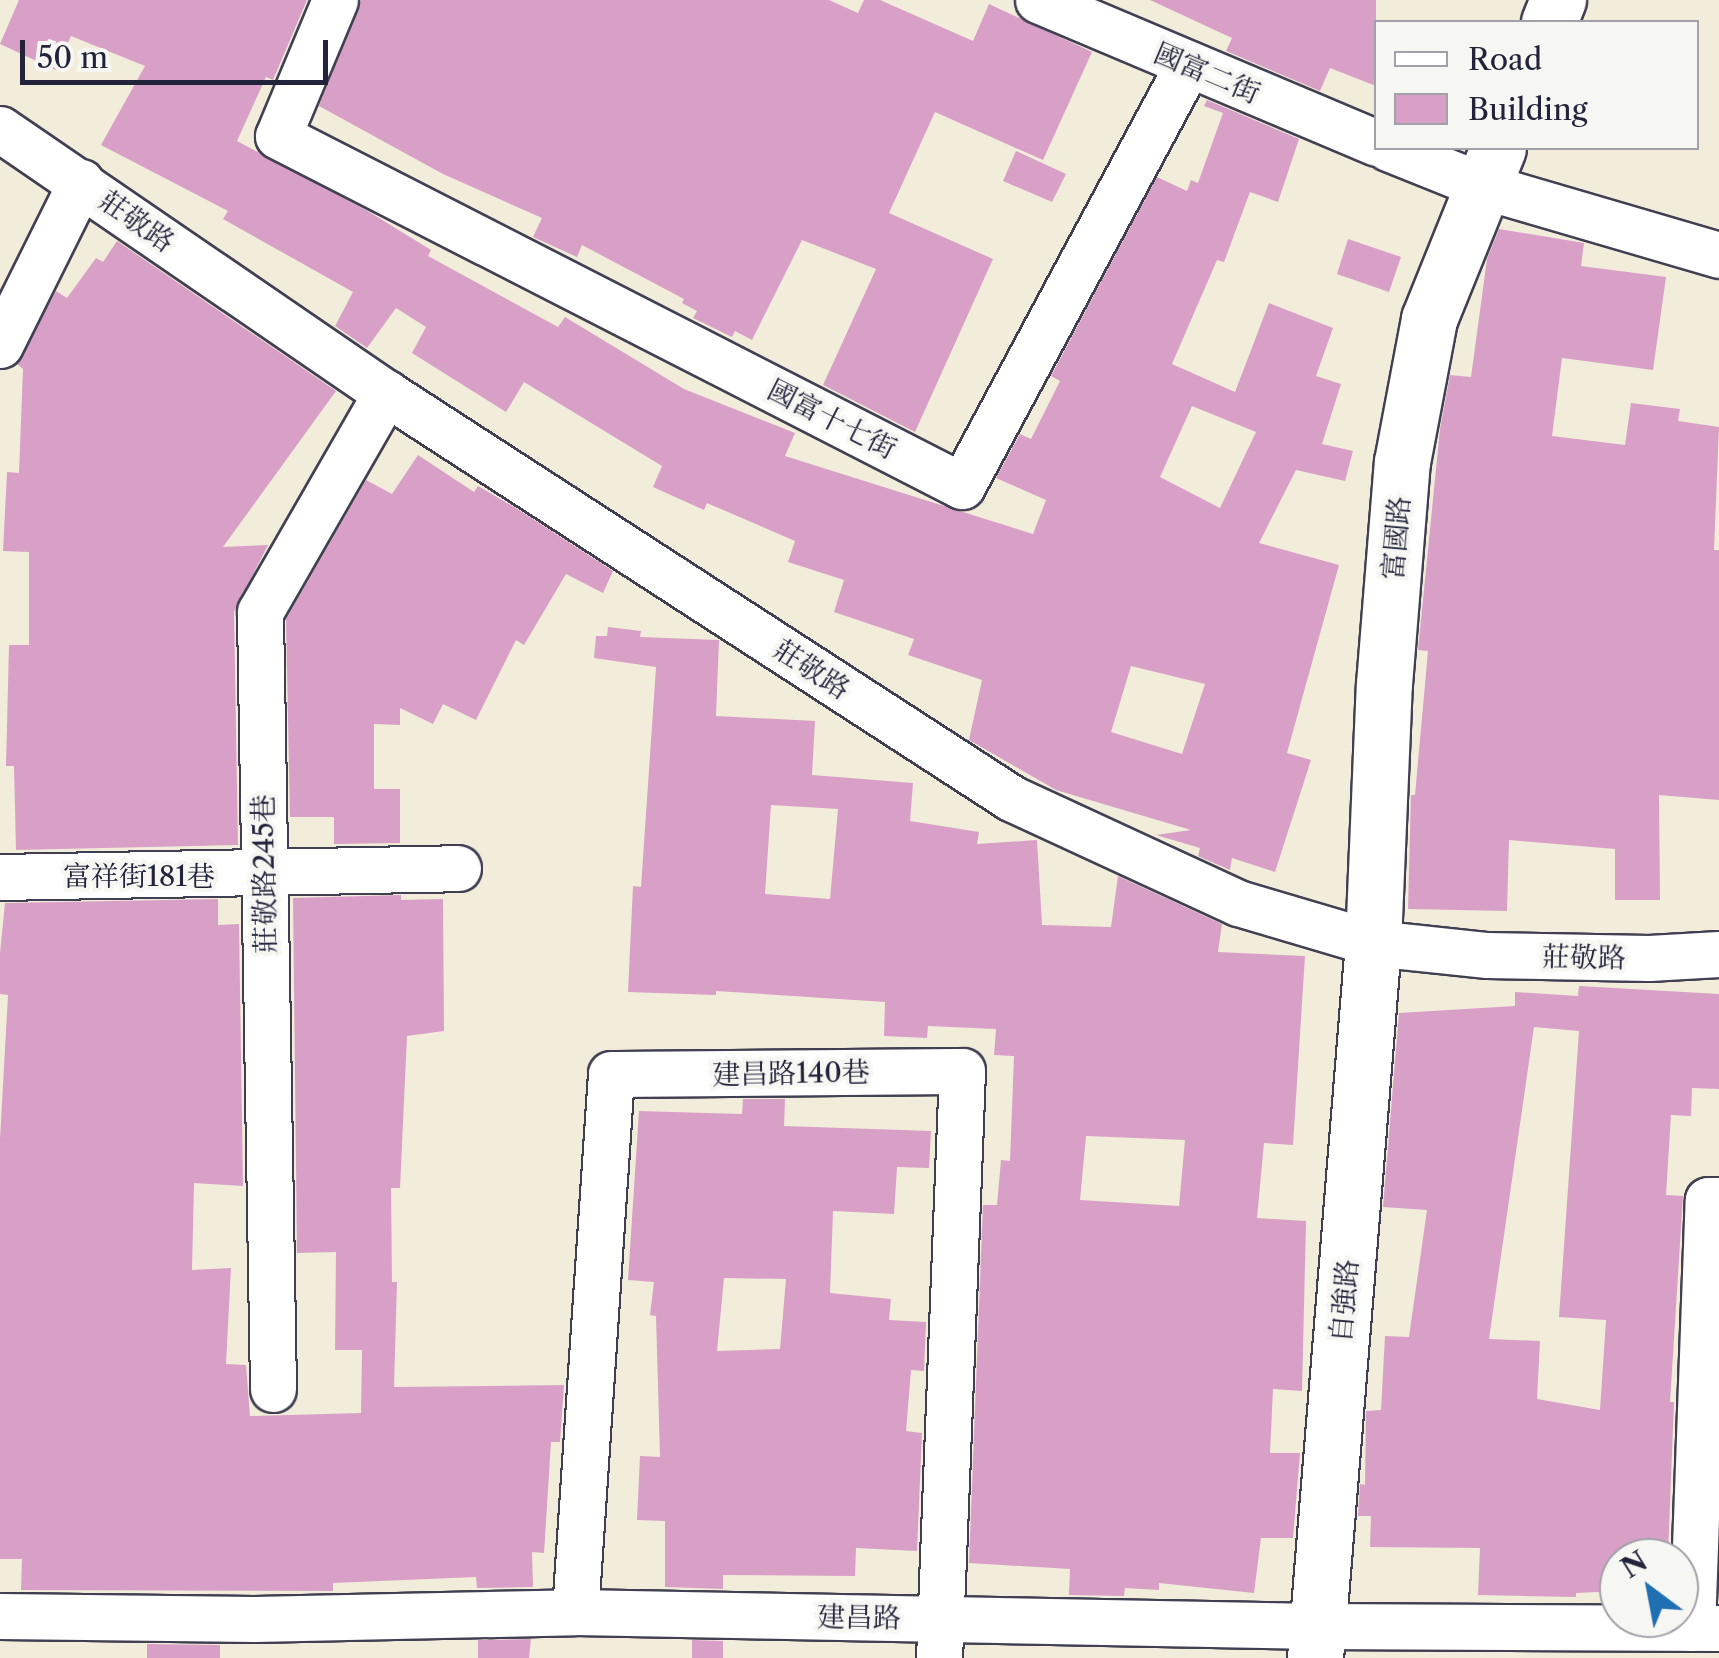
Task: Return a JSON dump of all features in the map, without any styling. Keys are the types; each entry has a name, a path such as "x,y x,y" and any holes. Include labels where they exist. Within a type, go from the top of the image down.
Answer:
{"street":[{"name":"國富十七街","path":"336,0 278,136 962,486 1187,66"},
{"name":"國富二街","path":"1038,0 1374,142"},
{"name":"莊敬路","path":"0,128 386,393 1011,798 1238,902 1373,943 1487,954 1649,958 1719,954"},
{"path":"1399,150 1490,167 1719,255"},
{"name":"富國路","path":"1373,943 1384,684 1402,462 1428,319 1490,167"},
{"path":"0,344 81,182"},
{"name":"莊敬路245巷","path":"273,1389 260,612 386,393"},
{"name":"富祥街181巷","path":"0,877 458,868"},
{"name":"自強路","path":"1316,1642 1373,943"},
{"name":"建昌路140巷","path":"575,1612 611,1074 962,1071 942,1639"},
{"path":"1705,1628 1714,1200"},
{"name":"建昌路","path":"0,1616 253,1639 575,1612 942,1639 1316,1642 1705,1628"}],"building":[{"path":"19,0 307,0 273,80 266,77 237,141 366,210 431,250 428,256 558,327 565,317 684,389 795,433 785,456 1033,534 1046,500 996,478 1020,434 1031,439 1060,381 1051,376 1157,177 1187,191 1191,180 1198,183 1223,113 1204,106 1207,100 1299,139 1278,202 1250,192 1224,262 1217,260 1172,364 1235,392 1269,303 1333,328 1316,376 1341,384 1322,444 1353,451 1345,481 1296,470 1259,543 1339,565 1287,753 1311,760 1275,872 1232,858 1230,870 1198,856 1200,848 1156,835 1191,830 1056,790 969,740 982,680 908,655 914,639 834,612 844,580 788,562 795,541 707,503 704,510 653,487 662,466 524,382 506,412 412,353 426,327 396,308 367,348 335,326 353,292 223,219 228,211 101,145 145,66 71,36 56,70 0,44","holes":["1192,406 1256,432 1220,508 1160,477","1131,666 1205,684 1182,754 1111,732"]},
{"path":"361,0 829,0 858,13 864,0 880,0 973,41 989,4 1092,52 1043,160 935,112 889,213 993,259 915,432 823,385 876,269 802,240 752,340 735,331 732,337 693,318 697,311 682,303 684,299 582,245 577,257 533,237 542,218 443,174 319,106"},
{"path":"1150,0 1376,0 1374,85 1330,68 1320,91 1226,51 1232,38"},
{"path":"1016,151 1066,174 1052,202 1003,181"},
{"path":"1499,229 1584,243 1581,266 1666,277 1653,370 1562,358 1552,436 1625,445 1631,403 1680,409 1678,421 1719,427 1714,550 1719,550 1719,800 1659,795 1660,900 1615,900 1615,849 1509,840 1507,911 1408,909 1411,795 1415,795 1428,651 1418,650 1440,429 1450,375 1471,377 1487,259"},
{"path":"1348,239 1401,257 1389,292 1337,274"},
{"path":"117,241 336,391 223,547 268,545 234,612 238,845 16,850 14,766 6,766 9,645 29,645 29,552 3,551 7,472 19,473 23,369 17,364 56,291 67,298 96,258 103,262"},
{"path":"418,455 474,492 478,486 519,510 613,571 603,593 566,574 524,645 516,640 476,720 443,704 433,724 400,708 400,725 374,724 374,789 400,789 400,843 334,844 334,817 290,817 286,619 366,480 392,494"},
{"path":"608,627 641,631 640,637 719,640 716,716 815,721 812,775 913,783 910,821 979,832 977,844 1037,840 1042,925 1111,927 1118,876 1222,924 1218,952 1305,956 1293,1145 1264,1143 1257,1218 1306,1221 1302,1391 1273,1389 1270,1453 1300,1453 1293,1538 1261,1538 1254,1593 1159,1583 1159,1590 1125,1588 1124,1596 1069,1595 1070,1569 969,1563 983,1205 997,1205 1001,1160 1010,1161 1014,1056 994,1055 996,1029 928,1026 927,1038 884,1036 885,1002 716,991 716,995 628,992 633,886 641,887 656,667 594,658 596,636 607,636","holes":["771,805 838,809 830,899 765,894","1086,1136 1185,1140 1179,1206 1080,1200"]},
{"path":"401,895 401,900 443,899 444,1031 407,1036 400,1188 391,1188 392,1282 397,1282 394,1387 564,1385 560,1442 551,1442 544,1553 532,1552 533,1587 477,1588 476,1577 333,1583 333,1591 21,1590 22,1559 0,1559 0,1139 8,995 0,994 0,953 5,903 218,899 218,925 239,924 243,1186 194,1183 192,1270 231,1268 226,1364 246,1365 250,1416 361,1413 362,1350 335,1350 336,1252 297,1253 293,898"},
{"path":"1579,986 1719,994 1719,1089 1692,1088 1691,1116 1671,1115 1666,1195 1683,1196 1670,1402 1674,1402 1669,1538 1599,1538 1599,1592 1576,1593 1576,1597 1478,1595 1480,1548 1370,1547 1371,1516 1358,1516 1360,1484 1365,1485 1366,1411 1381,1410 1385,1336 1409,1337 1427,1210 1383,1207 1399,1013 1515,1006 1515,992 1578,996","holes":["1534,1027 1579,1031 1559,1317 1606,1320 1600,1410 1537,1399 1540,1341 1489,1339"]},
{"path":"743,1099 785,1099 784,1126 931,1131 929,1168 897,1167 894,1214 833,1211 830,1293 891,1299 889,1320 926,1322 924,1371 911,1370 906,1431 922,1433 917,1551 856,1548 855,1576 723,1575 723,1589 665,1587 665,1521 637,1520 640,1456 660,1457 656,1316 650,1315 654,1282 628,1280 639,1111 742,1114","holes":["724,1278 786,1279 780,1349 717,1351"]},
{"path":"531,1639 529,1658 478,1658 478,1640"},
{"path":"692,1640 723,1641 723,1658 692,1658"},
{"path":"147,1644 220,1645 220,1658 147,1658"}]}
